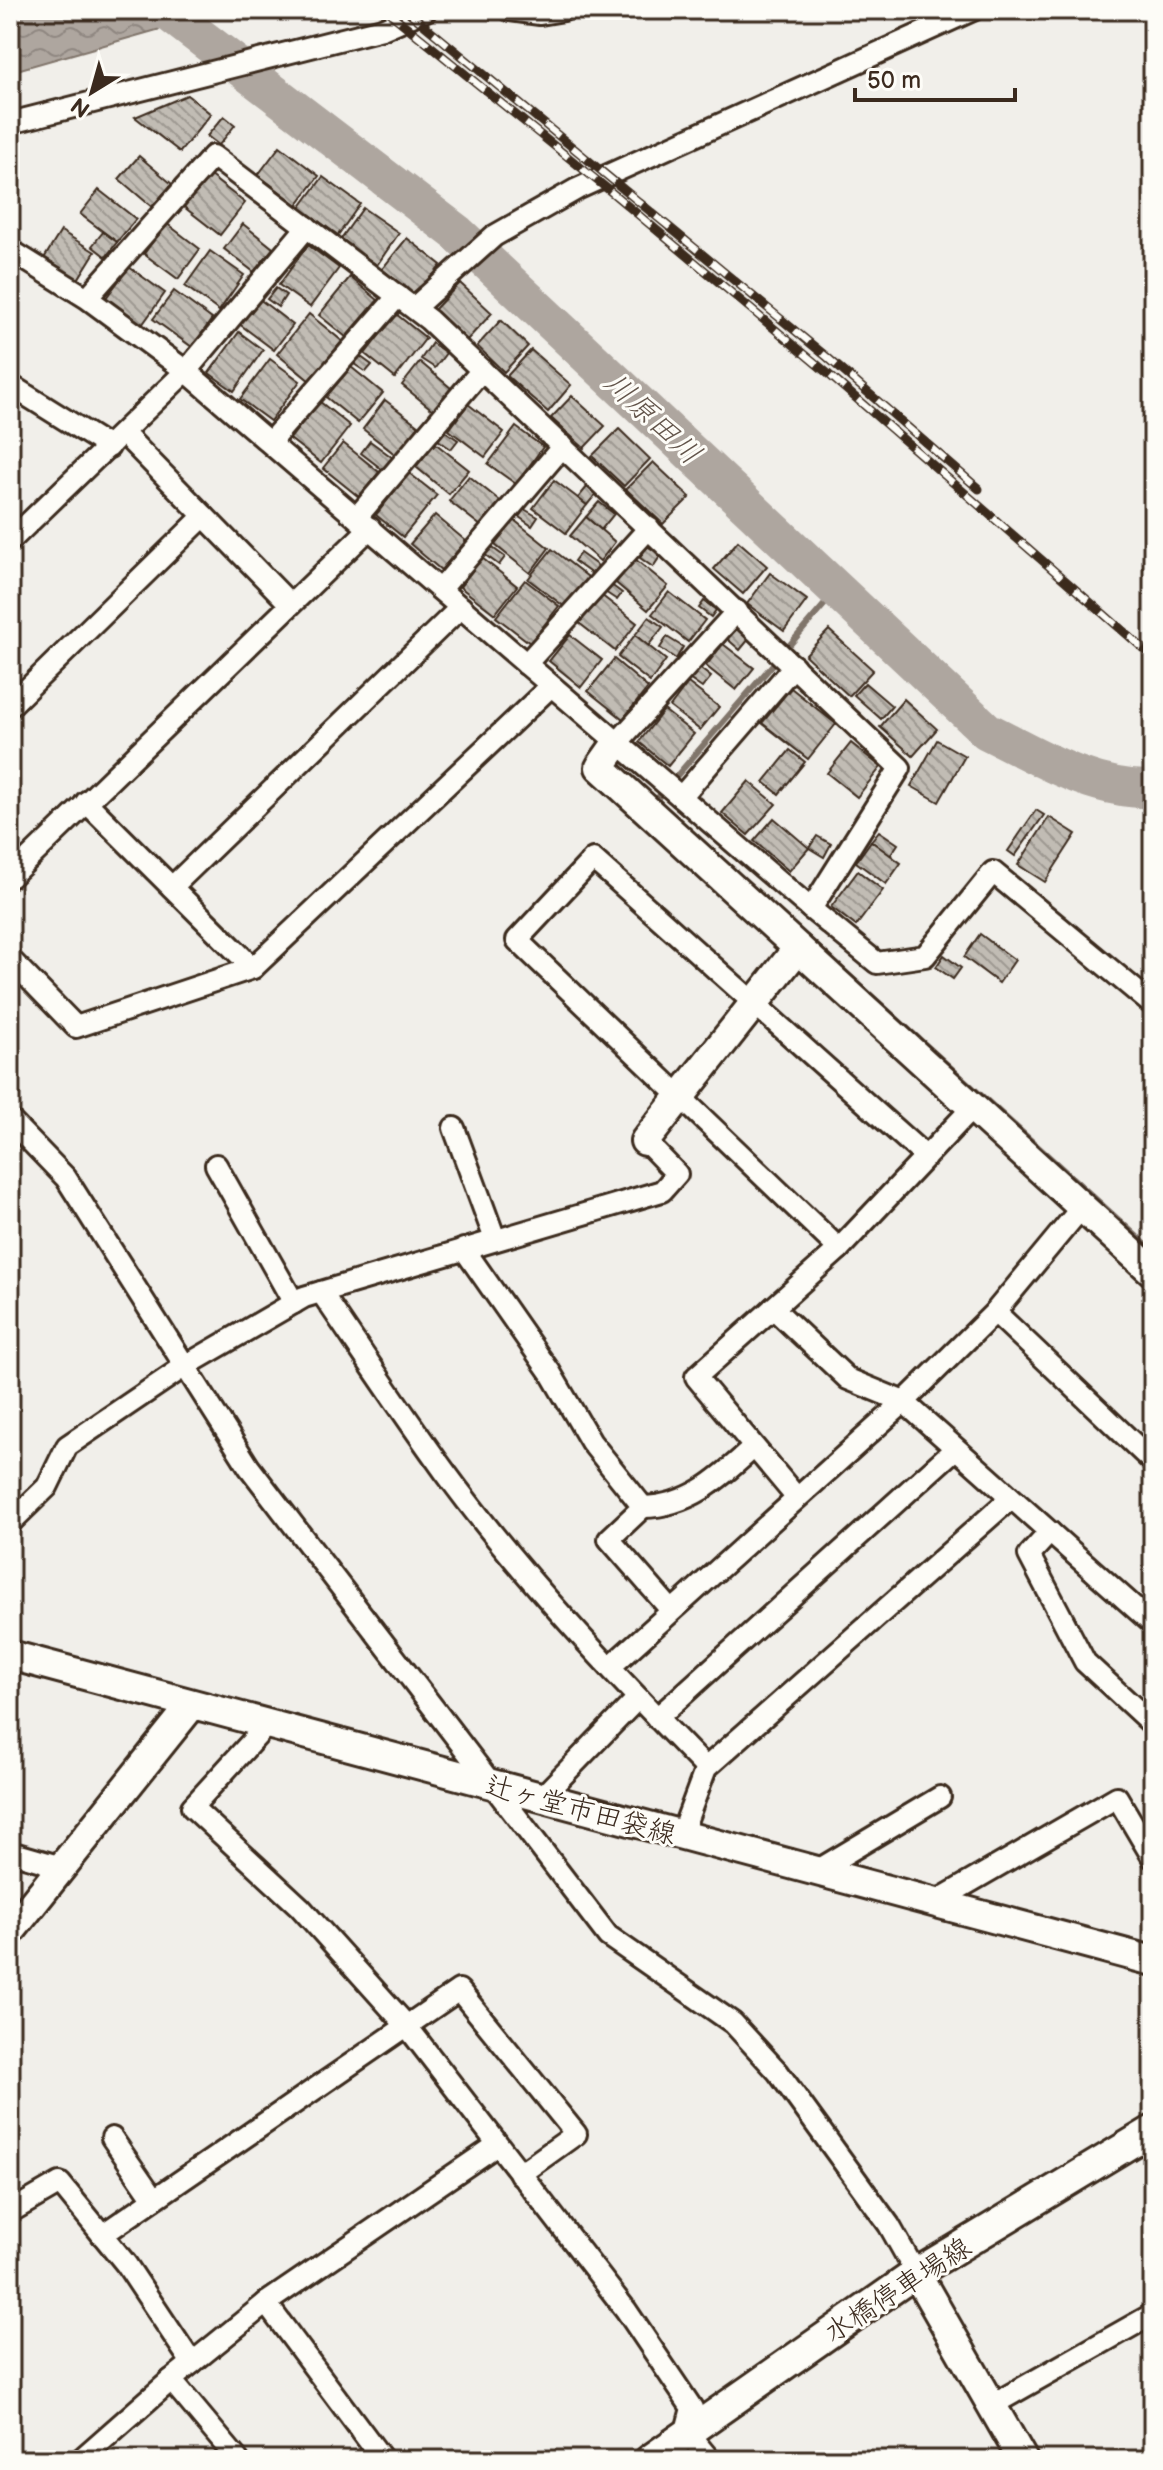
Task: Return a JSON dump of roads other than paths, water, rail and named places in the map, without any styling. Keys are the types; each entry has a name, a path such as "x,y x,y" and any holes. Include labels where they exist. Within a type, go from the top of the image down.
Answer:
{"main road":[{"path":"617,743 600,767 1153,1272"},
{"path":"645,1141 798,948"},
{"name":"辻ヶ堂市田袋線","path":"10,1655 191,1706 937,1901 1153,1961"},
{"path":"10,1932 191,1706"},
{"name":"水橋停車場線","path":"649,2460 686,2431 916,2273 1153,2130"},
{"path":"916,2273 1023,2460"}],"street":[{"path":"10,123 382,29 426,10"},
{"path":"510,10 540,14 564,10"},
{"path":"270,442 406,302 494,236 577,189 973,10"},
{"path":"87,298 213,156 406,302 563,446 900,768 811,909"},
{"path":"15,529 116,440 186,371 307,227"},
{"path":"10,250 87,298 186,371 877,963 925,956 993,872 1153,1005"},
{"path":"10,877 290,604 364,522 482,370"},
{"path":"10,385 116,440 204,516 290,604"},
{"path":"441,589 563,446"},
{"path":"10,706 204,516"},
{"path":"526,664 649,528"},
{"path":"172,887 461,607"},
{"path":"617,743 737,611"},
{"path":"681,797 794,666"},
{"path":"10,959 76,1027 253,968 551,686"},
{"path":"86,802 253,968"},
{"path":"839,1249 517,940 593,859 926,1157"},
{"path":"797,1498 696,1377 839,1249 973,1107"},
{"path":"10,1120 66,1178 249,1467 608,1936 733,2023 778,2072 889,2225 916,2273"},
{"path":"454,1128 495,1239"},
{"path":"10,1523 47,1487 67,1446 185,1366 294,1303 495,1239 662,1191 677,1174 645,1141"},
{"path":"216,1165 294,1303"},
{"path":"610,1667 904,1402 995,1312 1082,1207"},
{"path":"464,1249 550,1372 591,1442 643,1507"},
{"path":"321,1292 446,1472 508,1551 638,1698 706,1768"},
{"path":"773,1308 848,1379 904,1402 1153,1624"},
{"path":"995,1312 1153,1462"},
{"path":"671,1610 609,1539 643,1507 663,1507 707,1490 754,1447"},
{"path":"657,1718 955,1449"},
{"path":"681,1835 706,1768 1011,1498"},
{"path":"1050,1532 1029,1555 1085,1662 1153,1725"},
{"path":"541,1798 638,1698"},
{"path":"266,1726 192,1807 300,1907 406,2025 626,2310 692,2408 686,2431 710,2460"},
{"path":"818,1870 940,1797"},
{"path":"937,1901 1117,1797 1153,1858"},
{"path":"10,1852 62,1867"},
{"path":"102,2235 459,1990 576,2134 520,2174"},
{"path":"112,2138 154,2199"},
{"path":"80,2460 171,2380 266,2303 497,2145"},
{"path":"10,2212 60,2183 102,2235 192,2363"},
{"path":"266,2303 383,2460"},
{"path":"992,2405 1153,2314"},
{"path":"171,2380 238,2460"}],"water":[{"path":"10,10 227,10 10,72"}],"waterway":[{"name":"川原田川","path":"165,10 457,233 987,731 1088,778 1131,788 1153,789"},
{"path":"658,804 655,801 837,590"},
{"path":"809,939 1153,1251"}],"railway":[{"path":"386,10 610,191 826,372 1153,657"},
{"path":"406,10 827,357 979,489"}]}
